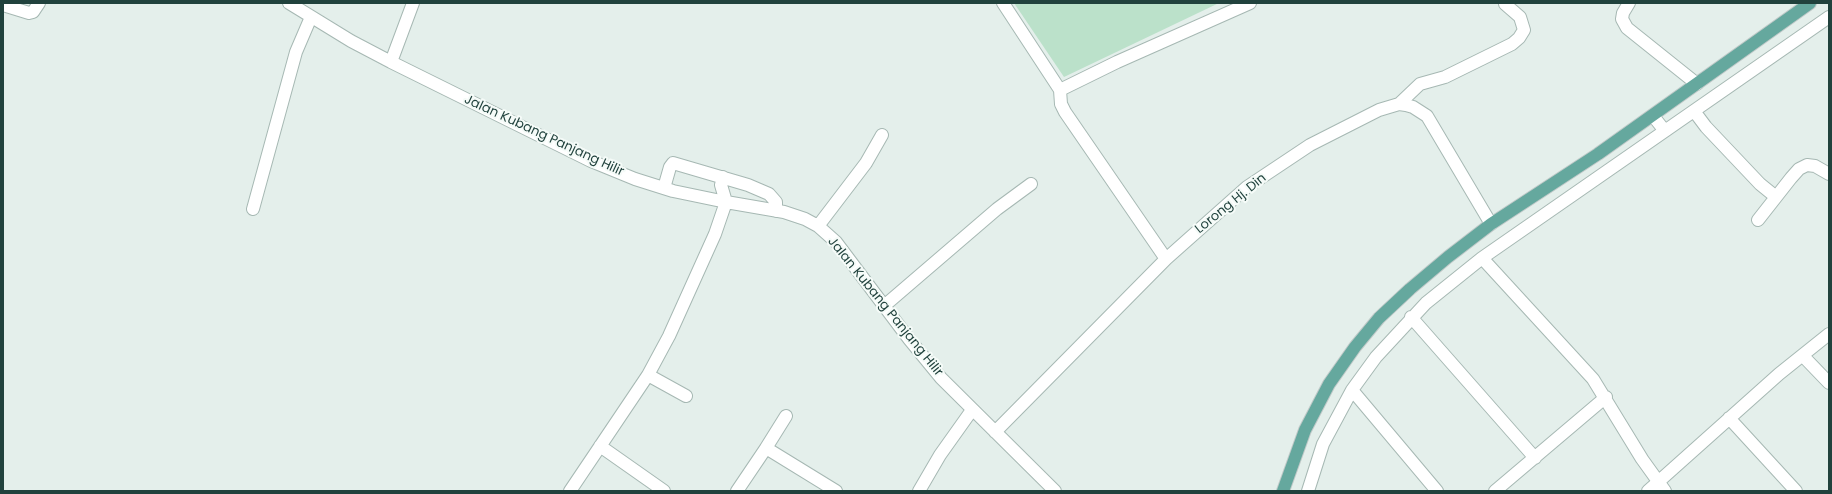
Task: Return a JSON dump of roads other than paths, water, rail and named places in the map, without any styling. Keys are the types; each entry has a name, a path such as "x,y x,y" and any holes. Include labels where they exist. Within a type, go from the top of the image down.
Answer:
{"main road":[{"path":"1283,491 1305,430 1329,384 1355,347 1379,318 1410,289 1491,224 1652,116 1810,3"}],"street":[{"path":"3,5 29,13 33,12 39,3"},
{"name":"Jalan Kubang Panjang Hilir","path":"289,3 351,41 391,62 591,161 664,188 726,202 776,211 805,219 818,226 836,242 941,378 1055,491"},
{"path":"391,62 413,3"},
{"path":"1003,3 1060,90 1061,104 1065,112 1166,259"},
{"path":"1060,90 1117,62 1250,3"},
{"path":"1629,3 1623,13 1622,19 1628,28 1697,84"},
{"path":"1399,104 1420,84 1445,77 1512,44 1519,38 1524,30 1520,17 1505,4"},
{"path":"253,209 296,52 311,17"},
{"path":"1308,491 1324,444 1352,390 1376,357 1426,302 1482,258 1829,17"},
{"path":"1399,104 1413,107 1427,116 1491,224"},
{"name":"Lorong Hj. Din","path":"995,432 1166,259 1247,187 1310,145 1379,110 1399,104"},
{"path":"1694,111 1706,127 1760,184 1776,197"},
{"path":"1652,116 1664,131"},
{"path":"818,226 866,163 882,135"},
{"path":"664,188 670,166 674,163 723,177 769,194 776,202 776,211"},
{"path":"1758,220 1799,169 1807,165 1815,166 1829,174"},
{"path":"570,491 648,375 669,336 714,234 726,202 722,186 723,177"},
{"path":"884,306 997,209 1032,184"},
{"path":"1482,258 1576,358 1606,397 1661,487"},
{"path":"1411,317 1535,458"},
{"path":"1648,491 1661,487 1729,418 1779,374 1829,334"},
{"path":"1803,356 1829,383"},
{"path":"648,375 686,396"},
{"path":"1352,390 1437,491"},
{"path":"1495,491 1606,397"},
{"path":"919,491 940,455 972,410"},
{"path":"737,491 786,416"},
{"path":"1729,418 1796,491"},
{"path":"600,446 664,491"},
{"path":"766,448 836,491"}]}
